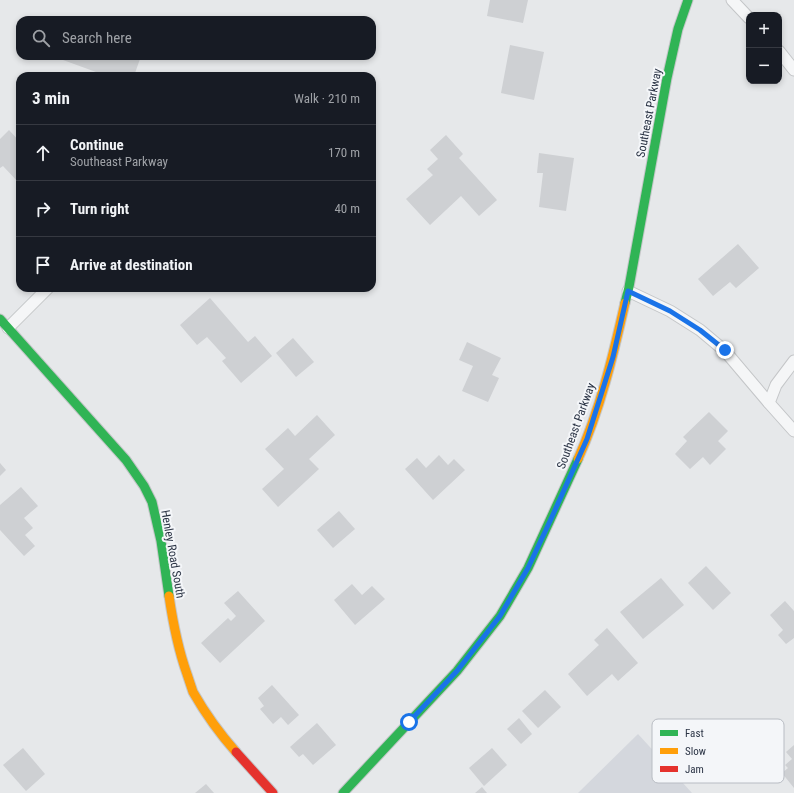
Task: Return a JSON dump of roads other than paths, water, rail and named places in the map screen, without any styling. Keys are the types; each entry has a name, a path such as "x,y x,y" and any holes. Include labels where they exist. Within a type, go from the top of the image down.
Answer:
{"street":[{"name":"Southeast Parkway","path":"343,793 457,671 500,616 528,568 587,439 613,357 628,291 667,78 678,29 688,0"},
{"name":"Henley Road South","path":"4,324 126,460 144,486 152,502 161,541 176,636 182,661 193,691 210,719 228,743 273,793"}],"lane":[{"path":"732,0 746,15"},
{"path":"782,55 794,70"},
{"path":"628,291 670,311 700,330 725,350 794,431"},
{"path":"4,324 43,292"},
{"path":"769,403 776,385 794,361"}]}
